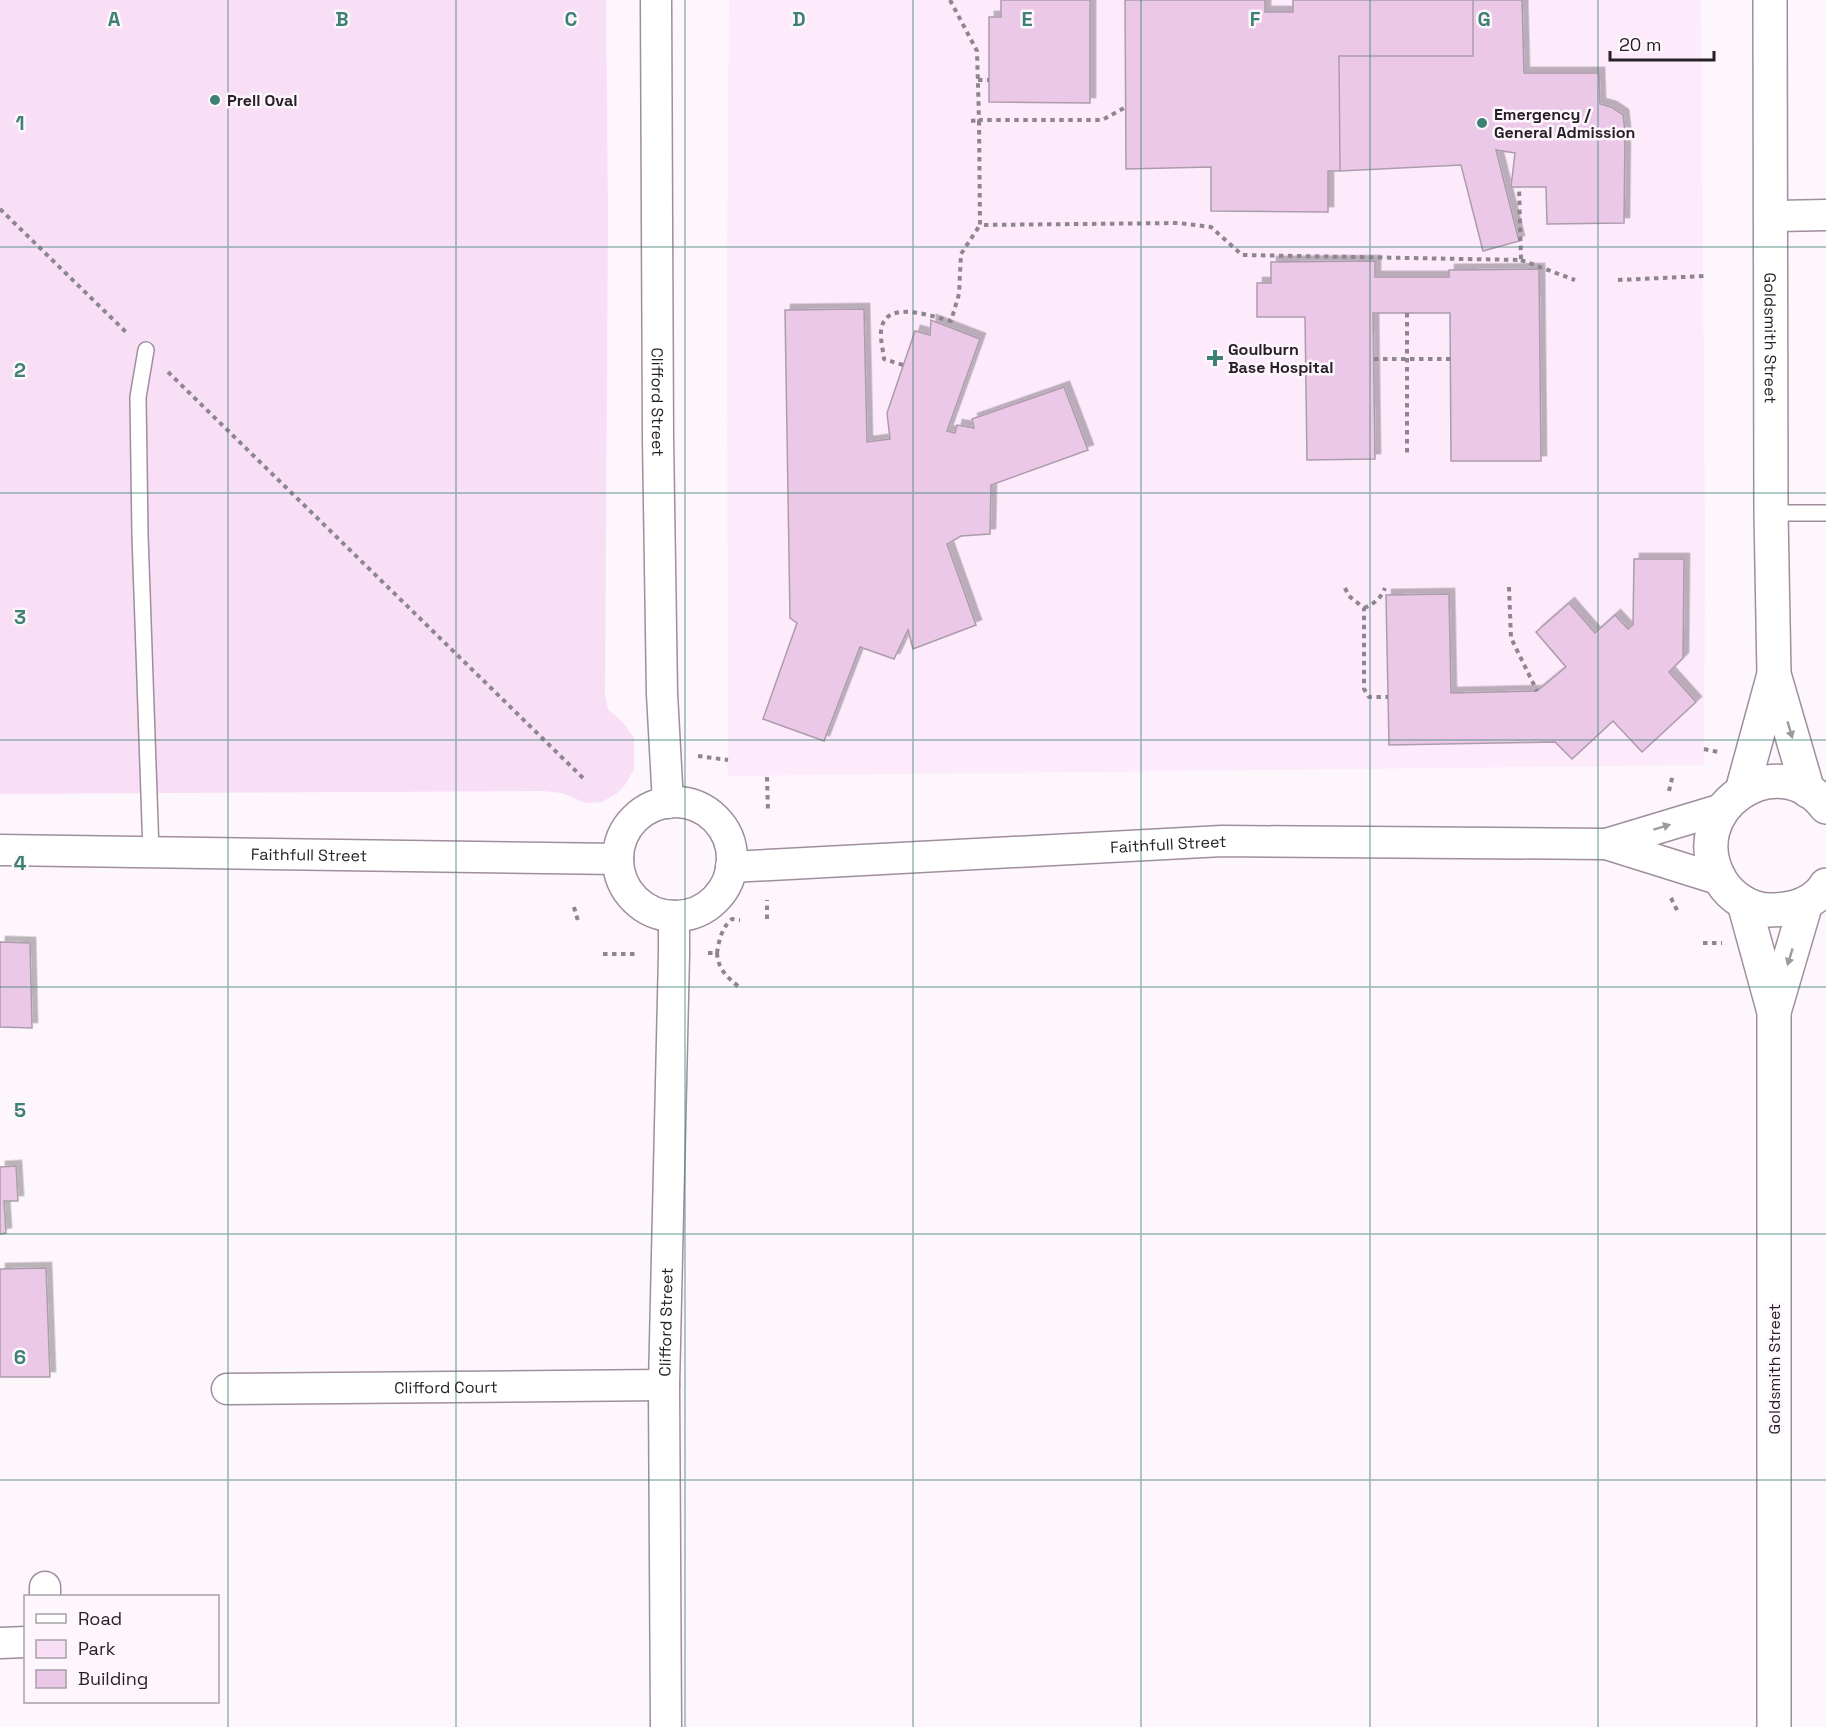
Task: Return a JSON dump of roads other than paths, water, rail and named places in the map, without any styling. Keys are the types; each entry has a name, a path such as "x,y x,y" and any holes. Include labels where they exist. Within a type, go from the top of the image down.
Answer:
{"main road":[{"name":"Goldsmith Street","path":"1770,0 1774,674 1817,799"},
{"name":"Goldsmith Street","path":"1721,880 1715,871 1710,850 1713,828 1732,800 1774,674"},
{"path":"1732,800 1752,786 1771,782 1790,784 1817,799"},
{"path":"1721,880 1726,889 1743,903 1764,910 1785,910 1816,894"},
{"name":"Goldsmith Street","path":"1774,1012 1816,894"},
{"name":"Goldsmith Street","path":"1743,903 1774,1012 1774,1727"}],"street":[{"name":"Clifford Street","path":"656,0 658,438 662,694 668,803"},
{"path":"1772,216 1826,214"},
{"name":"Faithfull Street","path":"1606,844 1732,800"},
{"path":"668,803 685,803 701,809 715,819 725,833 731,849 731,867 727,883 718,896 705,908 690,914 674,916 656,913 640,905 628,893 621,876 618,859 620,843 631,823 646,810 668,803"},
{"name":"Faithfull Street","path":"731,867 1222,841 1606,844 1721,880"},
{"name":"Faithfull Street","path":"0,850 618,859"},
{"name":"Clifford Street","path":"666,1727 664,1385 675,954 674,916"},
{"name":"Clifford Court","path":"227,1389 664,1385"},
{"path":"0,1643 24,1642"}],"lane":[{"path":"146,350 138,398 140,535 151,852"},
{"path":"1772,513 1826,513"}],"place":[{"name":"Prell Oval","path":"215,100"},
{"name":"Emergency / General Admission","path":"1482,123"},
{"name":"Goulburn Base Hospital","path":"1215,358"}]}
